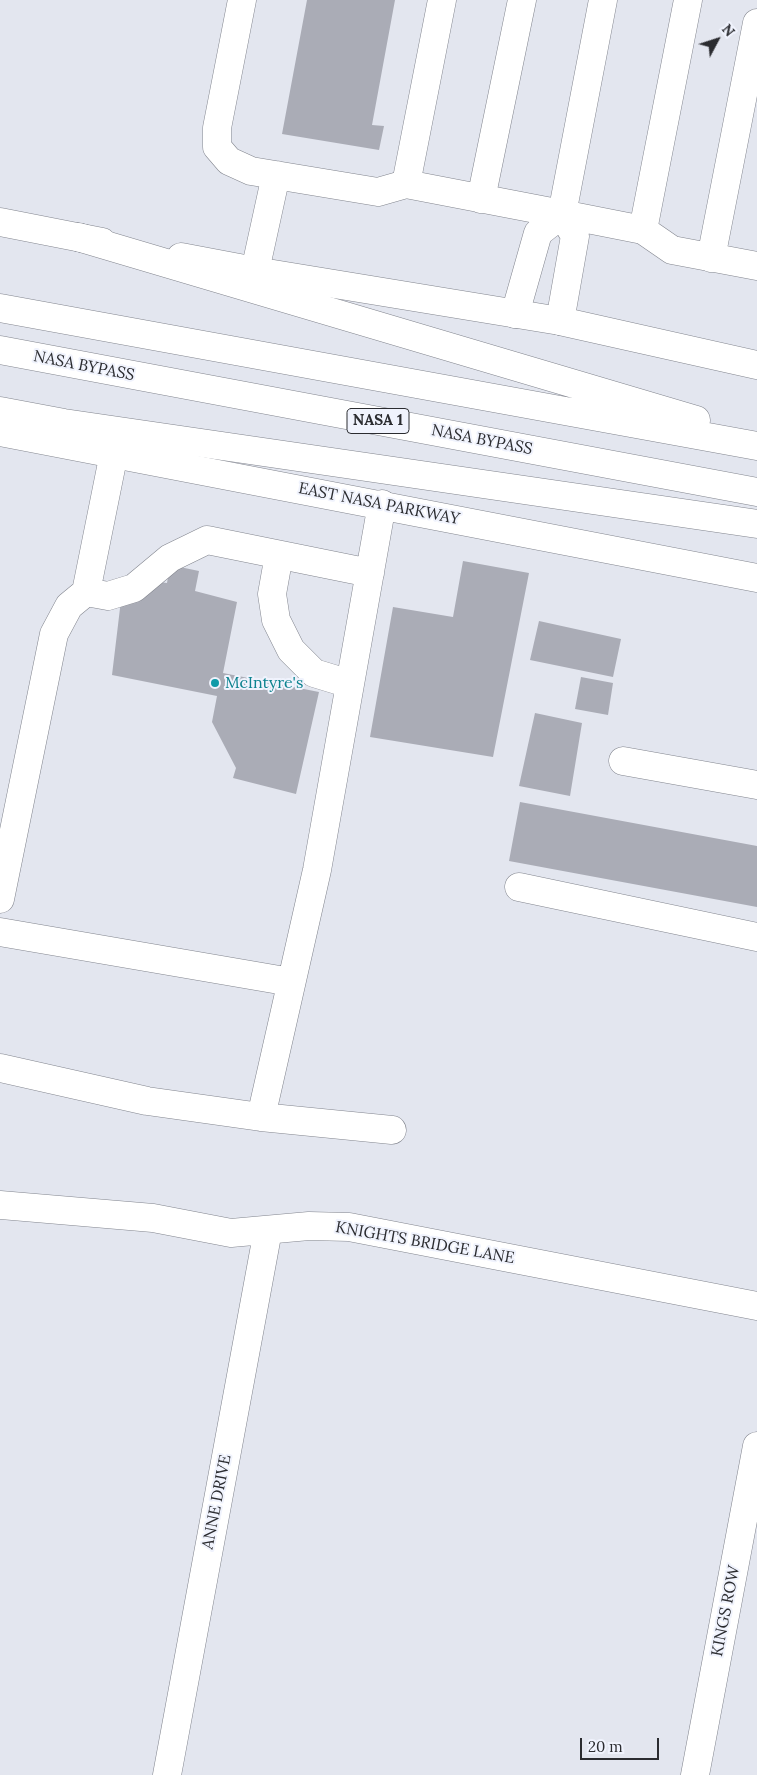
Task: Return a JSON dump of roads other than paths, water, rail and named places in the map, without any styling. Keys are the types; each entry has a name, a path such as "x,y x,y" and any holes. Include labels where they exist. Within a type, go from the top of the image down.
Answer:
{"main road":[{"path":"242,0 217,128 217,148 229,162 251,171 378,192 406,184 562,214 643,230 672,250 757,266"},
{"path":"406,184 442,0"},
{"path":"481,199 522,0"},
{"path":"515,314 538,233 562,214 603,0"},
{"path":"643,230 688,0"},
{"path":"711,258 757,23"},
{"path":"255,271 276,175"},
{"path":"560,321 575,236 562,214"},
{"path":"0,222 255,271 560,321 757,366"},
{"path":"78,237 757,438"},
{"path":"0,308 757,446"},
{"name":"NASA BYPASS","path":"0,350 757,492"},
{"path":"0,412 84,426 757,524"},
{"name":"EAST NASA PARKWAY","path":"0,432 382,504 757,578"},
{"path":"0,899 54,634 69,606 86,592 114,454"},
{"path":"261,1117 317,870 382,504"},
{"path":"86,592 108,596 134,588 170,558 207,540 370,573"},
{"path":"279,554 272,594 276,620 292,650 314,673 350,684"},
{"path":"623,761 757,785"},
{"path":"519,887 757,937"},
{"path":"0,932 291,982"},
{"path":"0,1068 147,1101 261,1117 392,1130"},
{"name":"KNIGHTS BRIDGE LANE","path":"0,1205 153,1218 231,1233 309,1226 349,1227 757,1306"},
{"name":"ANNE DRIVE","path":"167,1775 268,1230"},
{"name":"KINGS ROW","path":"695,1775 757,1446"}],"place":[{"name":"McIntyre's","path":"215,683"}]}
